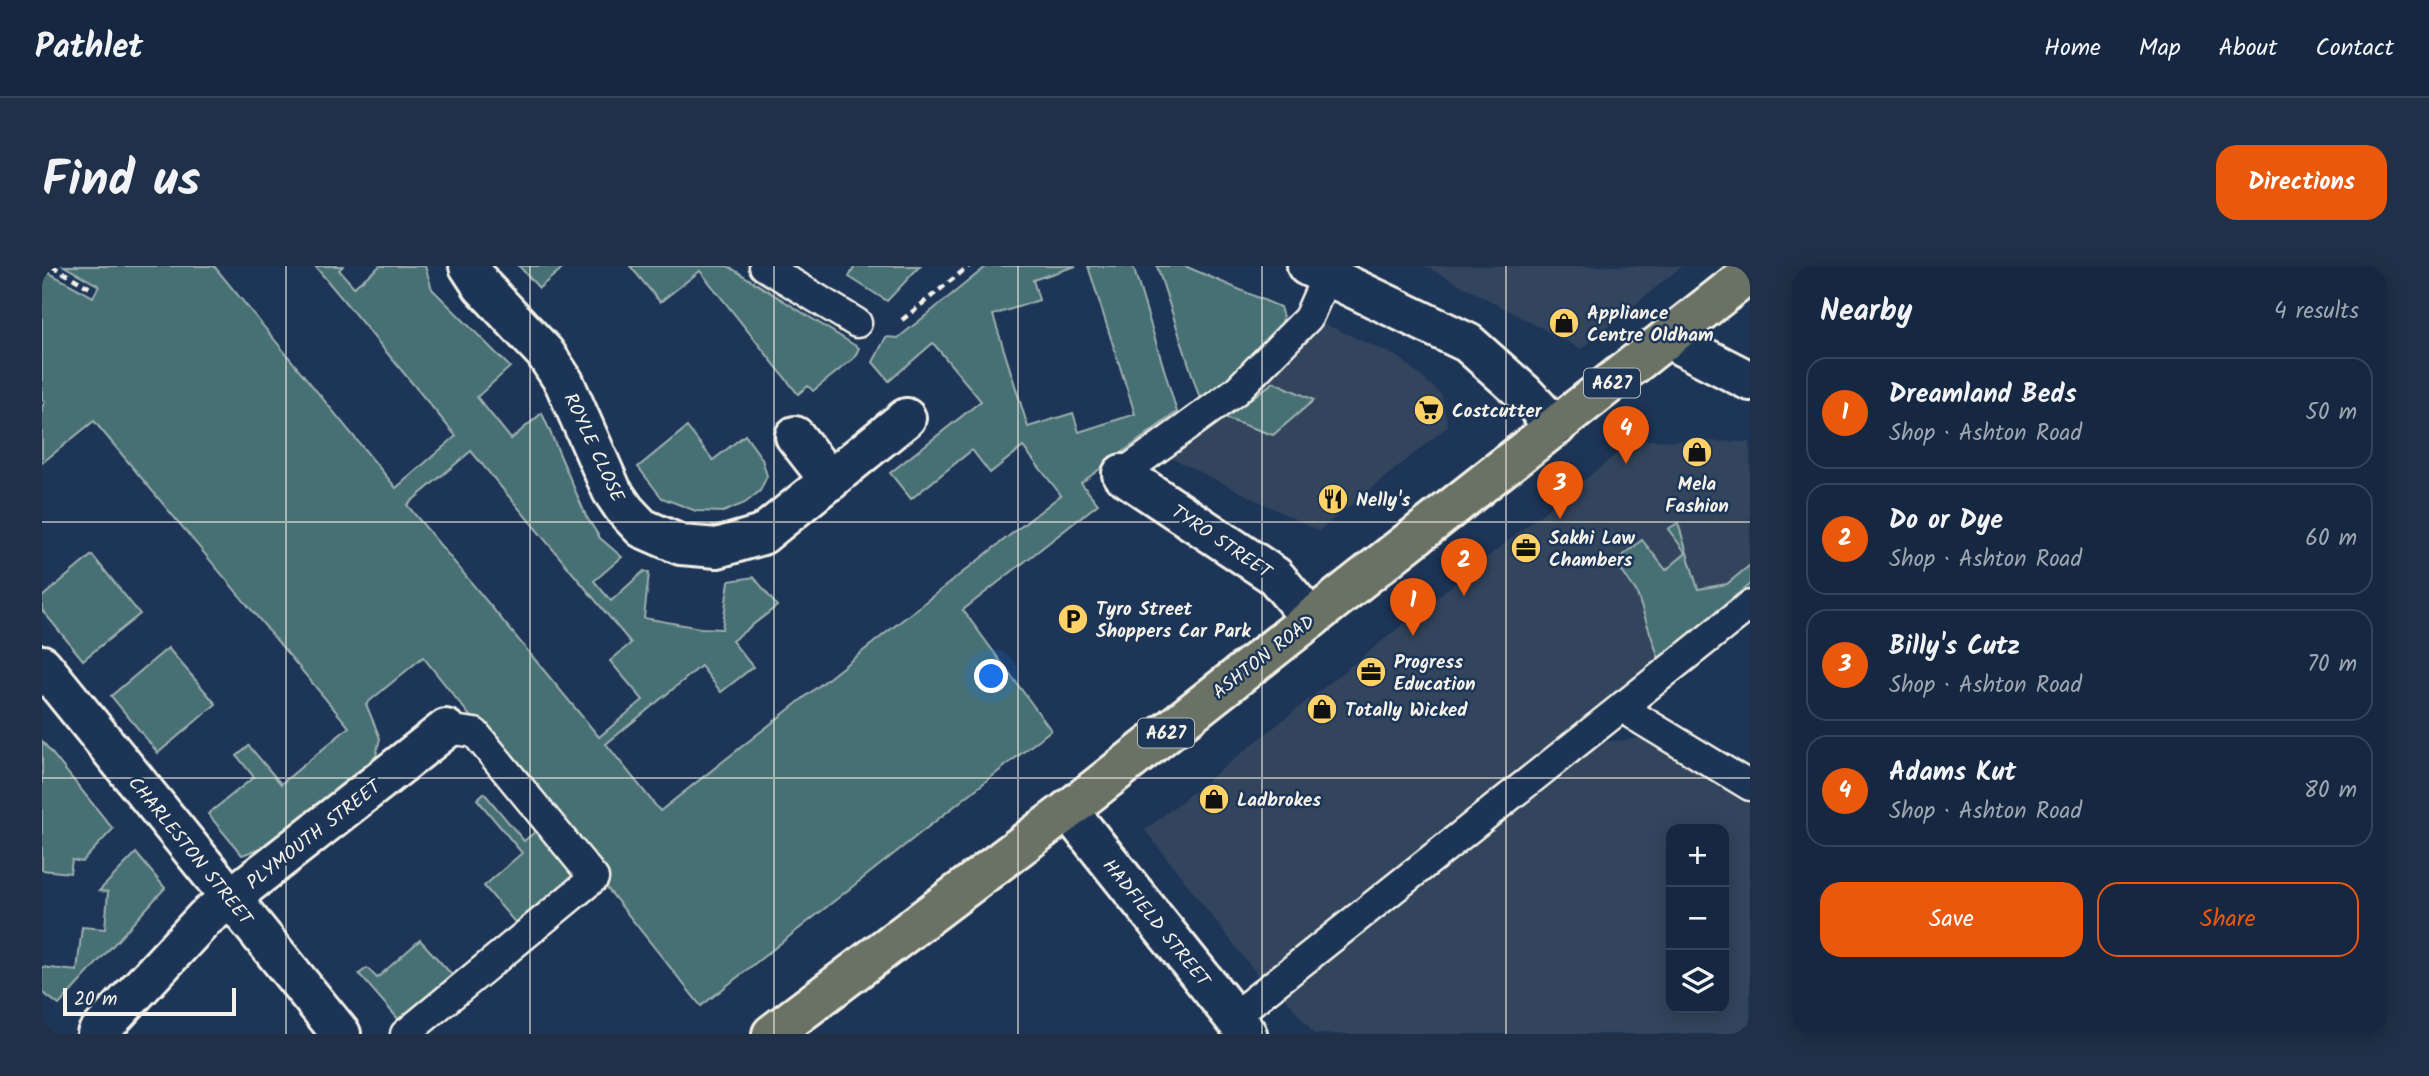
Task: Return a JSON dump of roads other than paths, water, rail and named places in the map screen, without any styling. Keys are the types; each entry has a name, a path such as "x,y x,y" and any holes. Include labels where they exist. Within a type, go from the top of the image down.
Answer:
{"highway":[{"name":"ASHTON ROAD","path":"772,1034 1068,810 1750,273"}],"street":[{"name":"ROYLE CLOSE","path":"469,266 482,286 545,353 565,382 612,491 642,528 668,540 696,547 717,548 762,535 906,418"},
{"path":"1321,269 1468,343 1524,393 1556,427"},
{"path":"1668,339 1750,381"},
{"path":"795,436 830,481"},
{"name":"TYRO STREET","path":"1122,474 1275,576 1311,619"},
{"name":"CHARLESTON STREET","path":"42,665 341,1034"},
{"name":"PLYMOUTH STREET","path":"97,1034 198,925 446,729"},
{"name":"HADFIELD STREET","path":"1068,810 1240,1026"}],"lane":[{"path":"764,266 857,323"},
{"path":"1122,474 1236,391 1308,318 1321,269"},
{"path":"1240,1026 1624,705 1750,606"},
{"path":"1624,705 1633,715 1750,786"},
{"path":"405,1034 594,878 475,733 446,729"}],"place":[{"name":"Appliance Centre Oldham","path":"1564,323"},
{"name":"Costcutter","path":"1429,410"},
{"name":"Mela Fashion","path":"1697,452"},
{"name":"Adams Kut","path":"1626,464"},
{"name":"Nelly's","path":"1333,499"},
{"name":"Billy's Cutz","path":"1560,519"},
{"name":"Sakhi Law Chambers","path":"1526,548"},
{"name":"Do or Dye","path":"1464,596"},
{"name":"Tyro Street Shoppers Car Park","path":"1073,619"},
{"name":"Dreamland Beds","path":"1413,636"},
{"name":"Progress Education","path":"1371,672"},
{"name":"Totally Wicked","path":"1322,709"},
{"name":"Ladbrokes","path":"1214,799"}]}
